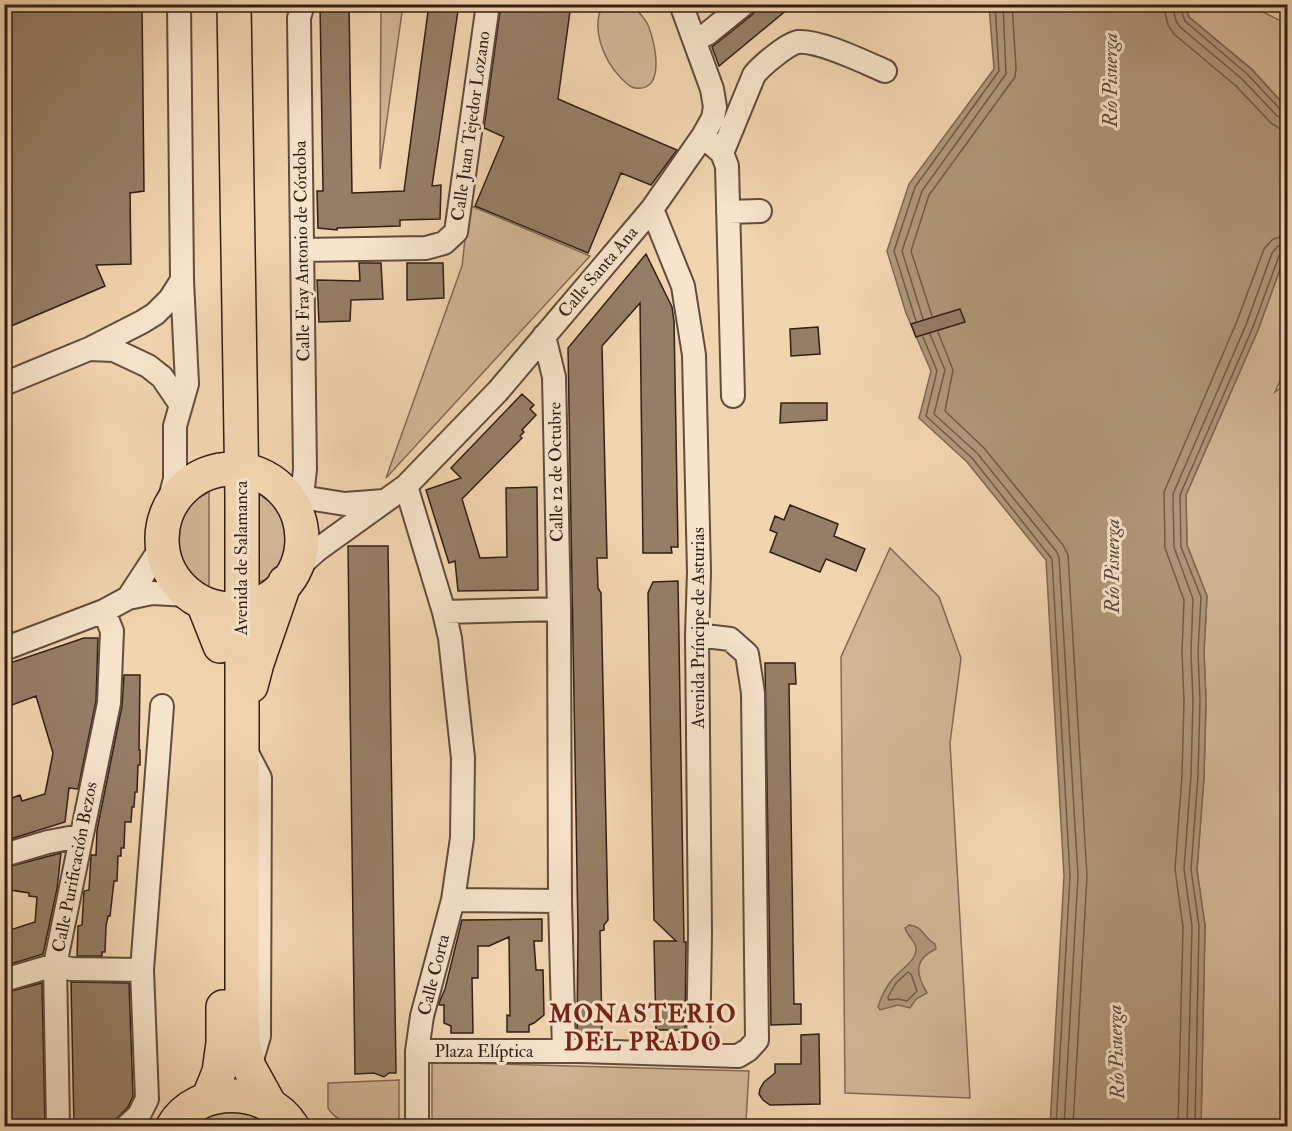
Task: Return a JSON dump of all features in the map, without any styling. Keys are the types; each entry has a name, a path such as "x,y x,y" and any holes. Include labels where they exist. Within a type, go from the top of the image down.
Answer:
{"highway":[{"name":"Avenida de Salamanca","path":"212,4 229,469"},
{"name":"Avenida de Salamanca","path":"208,1099 219,1072 224,1043 220,646 213,604 229,469 234,4"},
{"path":"241,731 256,663 301,550 302,536 295,496 262,475 229,469 194,479 178,493 166,513 162,546 170,573 213,604 261,603 279,591 290,576"},
{"name":"Avenida de Salamanca","path":"213,604 241,731 243,1042 249,1067 281,1116"},
{"path":"173,1126 192,1107 208,1099 237,1095 281,1116"}],"street":[{"path":"166,513 175,479 176,426 187,384 182,280 178,4"},
{"name":"Calle Fray Antonio de Córdoba","path":"295,496 305,469 299,18 303,4"},
{"name":"Calle Juan Tejedor Lozano","path":"302,250 426,248 444,243 456,232 488,4"},
{"name":"Calle Santa Ana","path":"290,576 317,550 406,486 498,391 652,208 703,136 715,107 712,89 681,4"},
{"path":"694,40 707,34 744,4"},
{"path":"733,396 728,212 726,166 723,153 754,75 759,67 795,43 811,42 885,71"},
{"path":"703,136 723,153"},
{"name":"Avenida Príncipe de Asturias","path":"652,208 683,286 694,355 699,572 697,635 700,933 698,1054"},
{"path":"728,212 760,211"},
{"path":"4,384 89,350 155,314 170,299 182,280"},
{"name":"Calle 12 de Octubre","path":"544,336 554,377 564,1051"},
{"path":"89,350 114,350 148,366 162,377 181,405"},
{"name":"Calle Corta","path":"406,486 450,638 464,758 462,838 453,900 422,1016 417,1051"},
{"name":"Calle Santa Ana","path":"295,496 345,504 386,500"},
{"path":"128,598 162,546"},
{"path":"4,649 104,611 128,598 152,593 213,604"},
{"path":"444,612 559,609"},
{"name":"Calle Purificación Bezos","path":"58,1126 55,965 109,703 112,631 104,611"},
{"name":"Plaza Elíptica","path":"417,1126 417,1051 564,1051 738,1056 748,1050 757,1040 753,693 747,654 730,639 697,635"},
{"path":"126,1126 139,1116 147,1099 142,970 162,706"},
{"path":"4,855 48,842 80,836"},
{"path":"453,900 560,901"},
{"path":"4,980 55,965 71,969 142,970"}],"shaded area":[{"path":"381,5 403,5 380,169"},
{"path":"603,5 632,5 647,23 653,40 656,63 652,82 645,87 635,88 629,85 614,70 604,53 598,33 599,14"},
{"path":"1185,5 1249,5 1287,24 1287,108 1252,69 1189,17"},
{"path":"469,205 590,256 386,478 462,266"},
{"path":"1287,250 1287,365 1275,392 1287,383 1287,1126 1201,1126 1205,926 1197,870 1204,776 1206,701 1204,652 1207,596 1187,545 1186,495 1258,330"},
{"path":"253,489 277,506 283,518 286,547 280,565 274,573 267,579 253,584"},
{"path":"209,492 209,587 195,582 182,568 176,550 176,540 179,521 185,509"},
{"path":"890,548 939,597 961,658 950,743 970,1098 845,1093 841,657"},
{"path":"432,1062 749,1071 746,1121 715,1122 699,1126 442,1126 432,1121"},
{"path":"399,1080 399,1126 370,1127 351,1124 342,1121 328,1108 328,1083"},
{"path":"233,1105 278,1126 188,1126 197,1117"}],"water":[{"name":"Río Pisuerga","path":"989,5 1185,5 1189,17 1252,70 1287,108 1287,250 1258,330 1186,495 1187,545 1207,596 1204,652 1206,701 1204,776 1197,870 1205,926 1201,1126 1050,1126 1064,876 1046,560 967,462 919,418 931,371 906,313 887,251 909,184 994,69"},
{"path":"909,925 920,930 935,944 936,949 923,958 919,968 919,974 927,993 916,999 910,1008 898,1005 880,1010 878,1007 887,987 910,962 915,953 915,943 905,928"}],"building":[{"path":"4,4 142,4 144,191 130,193 131,264 96,265 105,286 4,329"},
{"path":"320,4 349,4 352,193 404,191 429,4 459,4 432,186 441,185 440,219 400,220 400,226 337,228 337,230 318,228 317,191 323,191"},
{"path":"501,4 571,4 558,99 677,150 651,185 621,173 588,253 475,206 504,137 484,128"},
{"path":"757,4 794,4 719,66 712,47 753,14"},
{"path":"646,254 672,307 674,321 678,547 671,547 672,553 643,553 640,303 602,346 607,558 597,558 598,588 601,593 608,920 604,925 604,930 600,931 602,1032 577,1033 578,931 568,348"},
{"path":"359,263 381,263 383,299 351,300 350,321 319,322 317,280 360,281"},
{"path":"407,263 443,263 444,298 407,300"},
{"path":"960,309 965,322 916,337 911,324"},
{"path":"818,327 820,354 791,356 790,329"},
{"path":"522,394 534,405 530,409 536,415 522,430 524,432 520,436 522,438 462,499 480,558 507,557 506,488 537,487 538,590 458,591 455,561 449,563 426,490 461,478 451,468"},
{"path":"781,403 827,403 827,420 780,423"},
{"path":"790,505 838,524 834,536 865,549 856,571 826,559 820,572 770,552 777,533 770,530 775,516 784,520"},
{"path":"348,546 388,546 396,1073 389,1073 384,1077 374,1073 355,1074"},
{"path":"678,581 684,942 686,942 685,1030 656,1030 654,941 676,941 654,920 648,593 653,582"},
{"path":"84,638 98,638 96,701 78,789 69,788 65,822 4,841 4,801 20,795 22,801 45,794 53,753 36,696 4,708 4,665"},
{"path":"765,663 795,663 796,684 789,684 794,1004 801,1004 801,1024 771,1025"},
{"path":"124,675 140,675 140,765 138,765 137,792 135,792 134,807 132,807 131,822 125,822 124,848 121,848 121,856 118,856 117,881 114,881 110,916 108,916 106,926 105,952 102,952 102,956 77,956 78,926 82,925 84,891 89,890 91,855 96,855 97,830 122,706"},
{"path":"61,853 57,889 43,954 4,966 4,932 35,922 37,897 29,896 29,893 4,889 4,868"},
{"path":"542,919 542,941 534,941 536,970 543,970 544,1015 529,1025 529,1032 507,1032 507,1015 510,1016 509,937 489,946 478,946 478,978 472,978 473,1033 451,1033 451,1026 444,1023 444,1005 439,1005 439,1003 445,989 462,920"},
{"path":"71,982 129,983 133,1096 128,1107 114,1121 98,1122 98,1126 74,1126"},
{"path":"42,983 45,1126 4,1126 4,1110 11,1110 11,1067 4,1067 4,993"},
{"path":"819,1034 820,1104 770,1105 763,1100 759,1094 760,1089 764,1082 775,1073 775,1064 801,1064 801,1035"}],"district":[{"name":"MONASTERIO DEL PRADO","path":"643,1028"}]}
